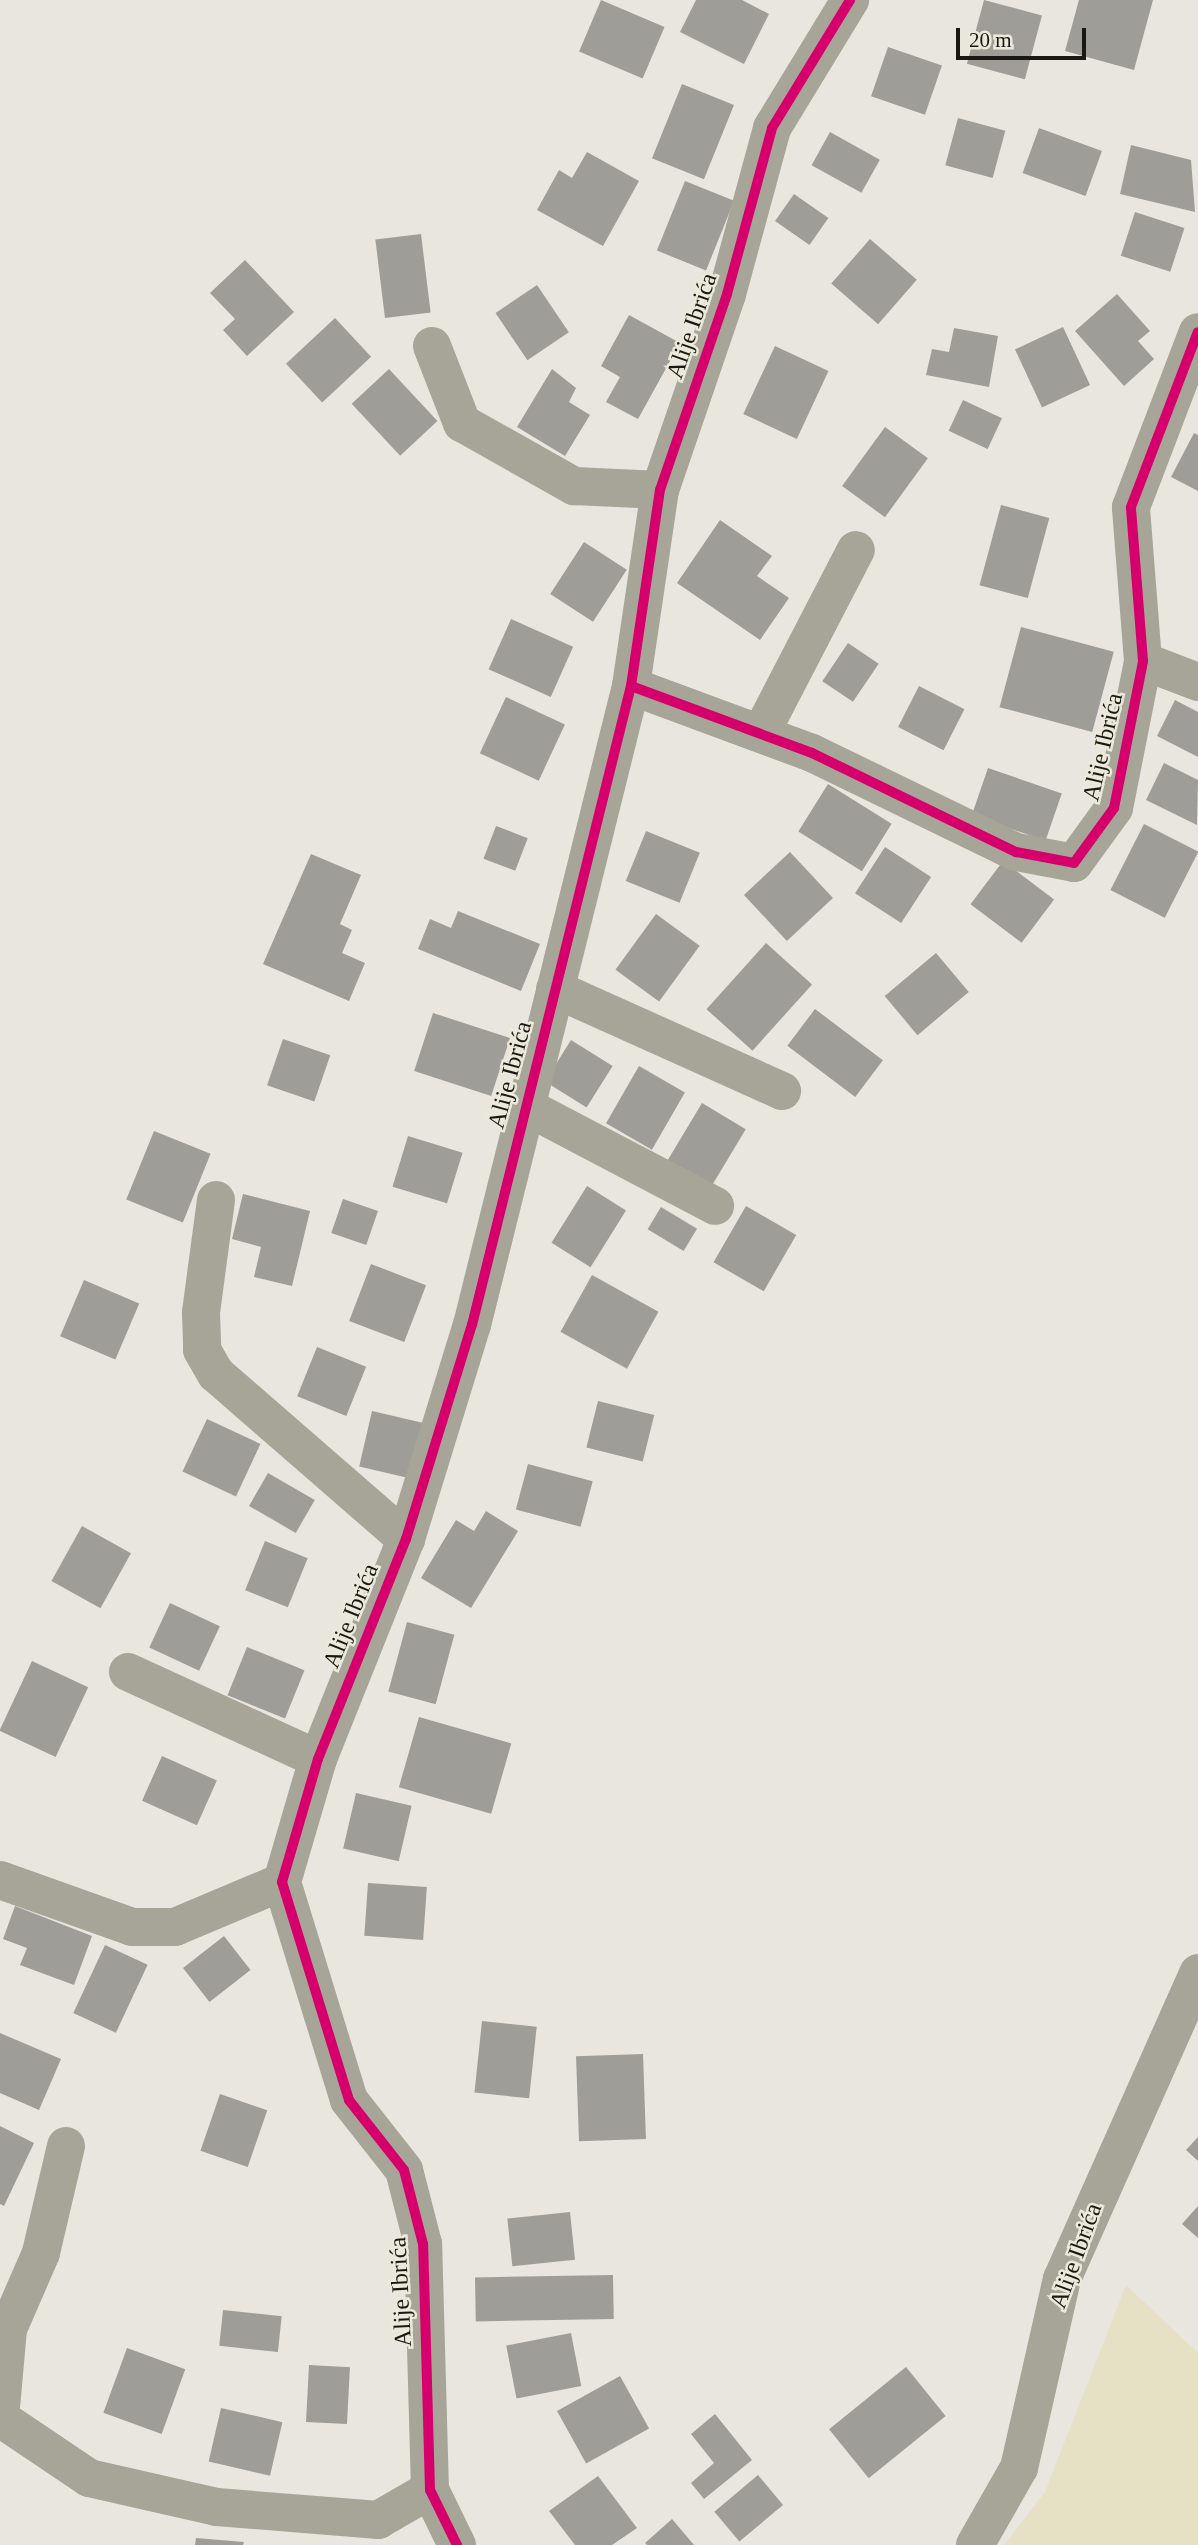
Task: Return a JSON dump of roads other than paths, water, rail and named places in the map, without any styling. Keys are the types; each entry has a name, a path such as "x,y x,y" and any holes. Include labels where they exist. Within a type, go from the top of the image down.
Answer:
{"street":[{"name":"Alije Ibrića","path":"457,2545 430,2490 423,2244 404,2170 349,2100 282,1882 318,1759 406,1539 472,1325 523,1105 575,928 631,686 660,490 727,294 772,128 850,0"},
{"name":"Alije Ibrića","path":"631,686 761,733 1016,852 1074,863 1114,808 1143,661 1130,507 1198,332"},
{"path":"432,346 462,423 574,486 660,490"},
{"path":"761,733 856,550"},
{"path":"1143,661 1198,682"},
{"path":"555,989 782,1091"},
{"name":"Alije Ibrića","path":"523,1105 715,1206"},
{"path":"216,1200 201,1313 202,1350 216,1374 406,1539"},
{"path":"128,1672 318,1759"},
{"path":"0,1880 132,1927 175,1927 282,1882"},
{"name":"Alije Ibrića","path":"975,2545 1019,2468 1062,2279 1198,1973"},
{"path":"66,2146 41,2253 8,2329 0,2418 89,2478 218,2507 378,2520 430,2490"}]}
